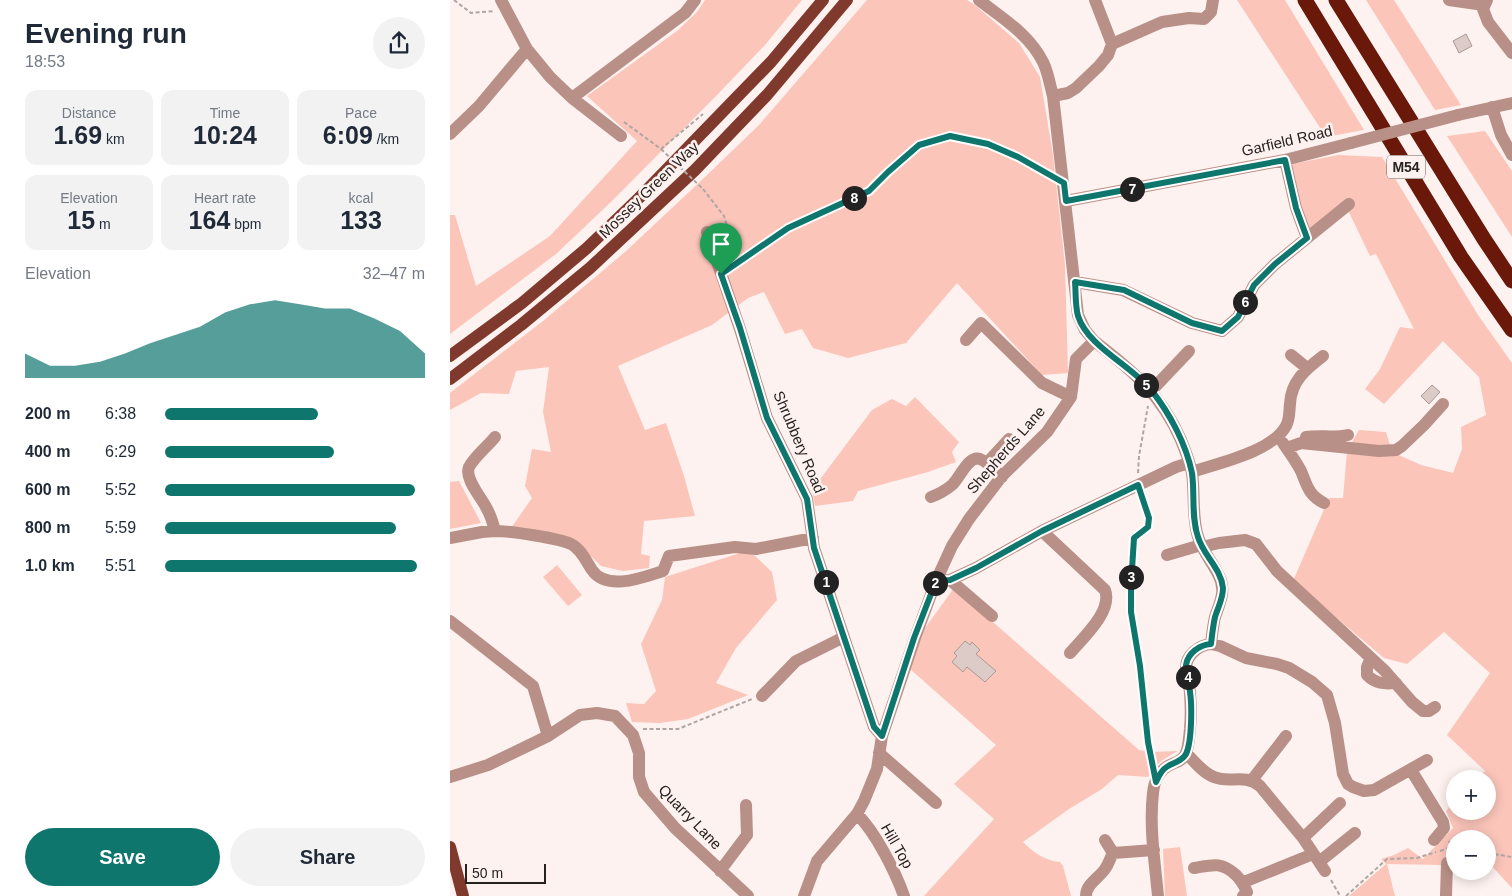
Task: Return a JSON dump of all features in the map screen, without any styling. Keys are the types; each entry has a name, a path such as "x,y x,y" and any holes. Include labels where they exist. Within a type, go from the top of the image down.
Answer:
{"highway":[{"name":"M54","path":"1306,0 1461,257 1512,330"},
{"name":"M54","path":"1336,0 1512,281"}],"main road":[{"name":"Mossey Green Way","path":"450,356 522,303 587,248 640,197 771,62 823,0"},
{"path":"771,62 794,44 832,0"},
{"name":"Mossey Green Way","path":"450,378 521,325 590,268 695,170 772,88 847,0"},
{"path":"450,847 463,896"}],"street":[{"path":"572,98 685,13 695,0"},
{"path":"978,0 1020,31 1033,46 1044,64 1053,96 1078,315 1085,330 1094,341 1132,371 1152,391 1178,433 1190,468 1195,523 1201,546 1220,576 1223,588 1211,644"},
{"path":"1053,96 1068,93 1076,88 1108,55 1112,44 1095,0"},
{"path":"1112,44 1162,22 1189,18 1204,19 1211,12 1213,0"},
{"path":"1449,0 1485,2 1484,12 1488,22 1512,53"},
{"path":"502,3 527,48 550,77 572,98 621,136"},
{"path":"450,134 479,106 527,48"},
{"name":"Garfield Road","path":"1066,201 1285,160 1458,115 1512,103"},
{"path":"1492,107 1501,135 1512,155"},
{"path":"1285,160 1296,208 1307,238"},
{"path":"1075,282 1124,290 1192,323 1222,331 1238,317 1254,285 1275,264 1349,204"},
{"name":"Shrubbery Road","path":"707,232 740,328 767,418 807,499 814,548 874,727 882,736"},
{"path":"966,340 981,323 1042,383 1071,397"},
{"name":"Shepherds Lane","path":"804,896 817,861 857,814 864,801 876,769 882,736 914,638 952,546 969,519 1002,477 1047,432 1071,397 1076,359 1094,341"},
{"path":"1152,391 1189,351"},
{"path":"1291,355 1307,368"},
{"path":"1323,356 1307,368 1298,378 1291,391 1290,415 1285,446 1301,472 1306,486 1316,499 1324,503"},
{"path":"936,581 950,580 976,568 1042,531 1176,467 1190,468 1265,446 1285,446 1301,443 1379,451 1396,450 1417,432 1443,404"},
{"path":"1285,446 1309,436 1339,437 1348,435"},
{"path":"495,438 474,461 468,473 470,481 490,515 495,531"},
{"path":"987,463 1009,439"},
{"path":"932,497 952,484 975,458 987,463 1002,477"},
{"path":"450,538 495,531 572,544 594,573 609,582 640,579 663,571 669,556 735,547 756,549 813,538"},
{"path":"1042,531 1105,590 1107,595 1103,613 1070,653"},
{"path":"1167,555 1219,543 1245,540 1256,544 1277,571 1371,658 1412,702 1423,711 1429,712 1435,707"},
{"path":"950,580 992,616"},
{"path":"450,621 533,686 548,736"},
{"path":"762,696 796,661 844,637"},
{"path":"1158,896 1152,814 1153,794 1156,782 1164,769 1181,760 1186,753 1191,717 1186,668 1187,662 1195,650 1202,645 1220,646 1246,658 1289,668 1312,682 1327,695 1336,723 1343,774 1348,784 1353,787 1364,791 1374,790 1427,760"},
{"path":"450,777 488,765 548,736 580,715 597,713 615,716 628,728"},
{"name":"Quarry Lane","path":"628,728 633,735 639,754 639,777 644,792 675,828 748,896"},
{"path":"1252,780 1286,736"},
{"path":"879,753 936,803"},
{"path":"1186,753 1204,772 1215,778 1252,780 1265,790 1303,838 1319,863"},
{"path":"1411,770 1441,817 1444,826 1434,840"},
{"path":"1303,838 1340,803"},
{"name":"Quarry Lane","path":"720,871 747,835 746,805"},
{"name":"Hill Top","path":"857,814 865,822 896,874 904,896"},
{"path":"1244,882 1319,863 1355,833"},
{"path":"1105,840 1113,853"},
{"path":"1113,853 1154,850"},
{"path":"1086,896 1088,886 1107,867 1113,853"},
{"path":"1194,868 1213,864 1228,867 1244,882 1247,892 1243,896"},
{"path":"1446,880 1446,896"}],"path":[{"path":"454,0 471,13 493,11 502,3"},
{"path":"661,148 709,109 689,131"},
{"path":"603,122 623,121 661,148 703,189 724,216 732,241 721,274"},
{"path":"721,274 788,228 869,191 919,145 950,136 988,144 1018,157 1064,183"},
{"path":"662,160 668,152"},
{"path":"1152,391 1144,428 1138,485 1149,518 1148,527 1134,538 1131,612 1140,666 1148,742 1156,782"},
{"path":"628,728 678,729 762,696"},
{"path":"1346,896 1387,859 1417,858 1446,849"},
{"path":"1496,854 1512,857"},
{"path":"1319,863 1340,896"}],"shaded area":[{"path":"705,0 802,0 765,45 612,201 556,254 450,334 450,215 455,215 476,286 550,236 637,141 587,96 677,31 697,12"},
{"path":"867,0 967,0 1019,43 1040,77 1053,155 1065,265 1068,373 1042,375 957,283 906,343 848,358 813,348 802,329 785,334 764,292 748,298 712,325 618,366 645,430 666,423 695,516 644,521 641,554 650,556 649,568 623,571 601,566 575,541 511,528 532,498 525,486 532,449 551,452 543,412 549,367 516,371 509,394 481,393 450,410 450,393 543,321 625,252 705,177 759,125"},
{"path":"1237,0 1285,0 1364,130 1326,137"},
{"path":"1366,0 1394,0 1461,105 1435,110"},
{"path":"1485,131 1512,171 1512,237 1447,136"},
{"path":"1338,155 1382,157 1478,315 1512,363 1512,888 1496,871 1496,830 1451,830 1453,828 1450,820 1496,820 1496,770 1484,770 1447,735 1490,673 1444,632 1407,664 1384,658 1293,581 1329,498 1343,498 1347,451 1359,430 1386,432 1392,452 1421,465 1453,473 1462,449 1461,427 1486,415 1479,377 1443,341 1384,404 1365,389 1380,369 1400,327 1414,329 1376,254 1370,256 1344,202 1311,228 1306,226 1292,164"},
{"path":"915,397 959,442 952,452 956,462 928,472 858,491 853,501 815,506 812,490 872,410 892,399 906,406"},
{"path":"459,481 481,523 450,529 450,482"},
{"path":"740,553 753,554 772,572 777,600 736,648 716,683 748,695 688,719 660,723 632,722 626,703 644,704 656,691 641,644 662,600 665,577"},
{"path":"557,565 582,595 568,606 543,577"},
{"path":"954,588 1139,750 1151,752 1178,751 1161,761 1148,777 1118,775 1102,789 1069,809 1023,842 1049,860 1060,862 1063,866 1071,896 924,896 994,819 954,784 996,745 910,669 925,628"},
{"path":"1446,835 1446,860 1442,860 1442,865 1387,864 1395,896 1349,896 1386,864 1381,859 1408,848 1423,859"},
{"path":"1180,847 1187,896 1165,896 1163,849"}],"building":[{"path":"1466,34 1472,46 1459,53 1453,41"},
{"path":"1432,385 1440,392 1429,404 1421,396"},
{"path":"965,641 970,645 972,642 980,650 976,654 996,671 985,682 967,667 963,672 952,662 957,656 954,653"}],"route":[{"path":"950,136 988,144 1018,157 1064,183 1066,201 1285,160 1296,208 1307,238 1275,264 1254,285 1238,317 1222,331 1192,323 1124,290 1075,282 1078,315 1090,337 1132,371 1152,391 1178,433 1192,472 1198,540 1222,582 1223,595 1216,617 1211,644 1202,645 1195,650 1187,662 1191,717 1186,753 1181,760 1164,769 1156,782 1148,742 1140,666 1131,612 1134,538 1148,527 1149,518 1138,485 1042,531 976,568 950,580 936,581 914,638 882,736 874,727 814,548 807,499 767,418 740,328 721,274 788,228 869,191 919,145 950,136"}]}
